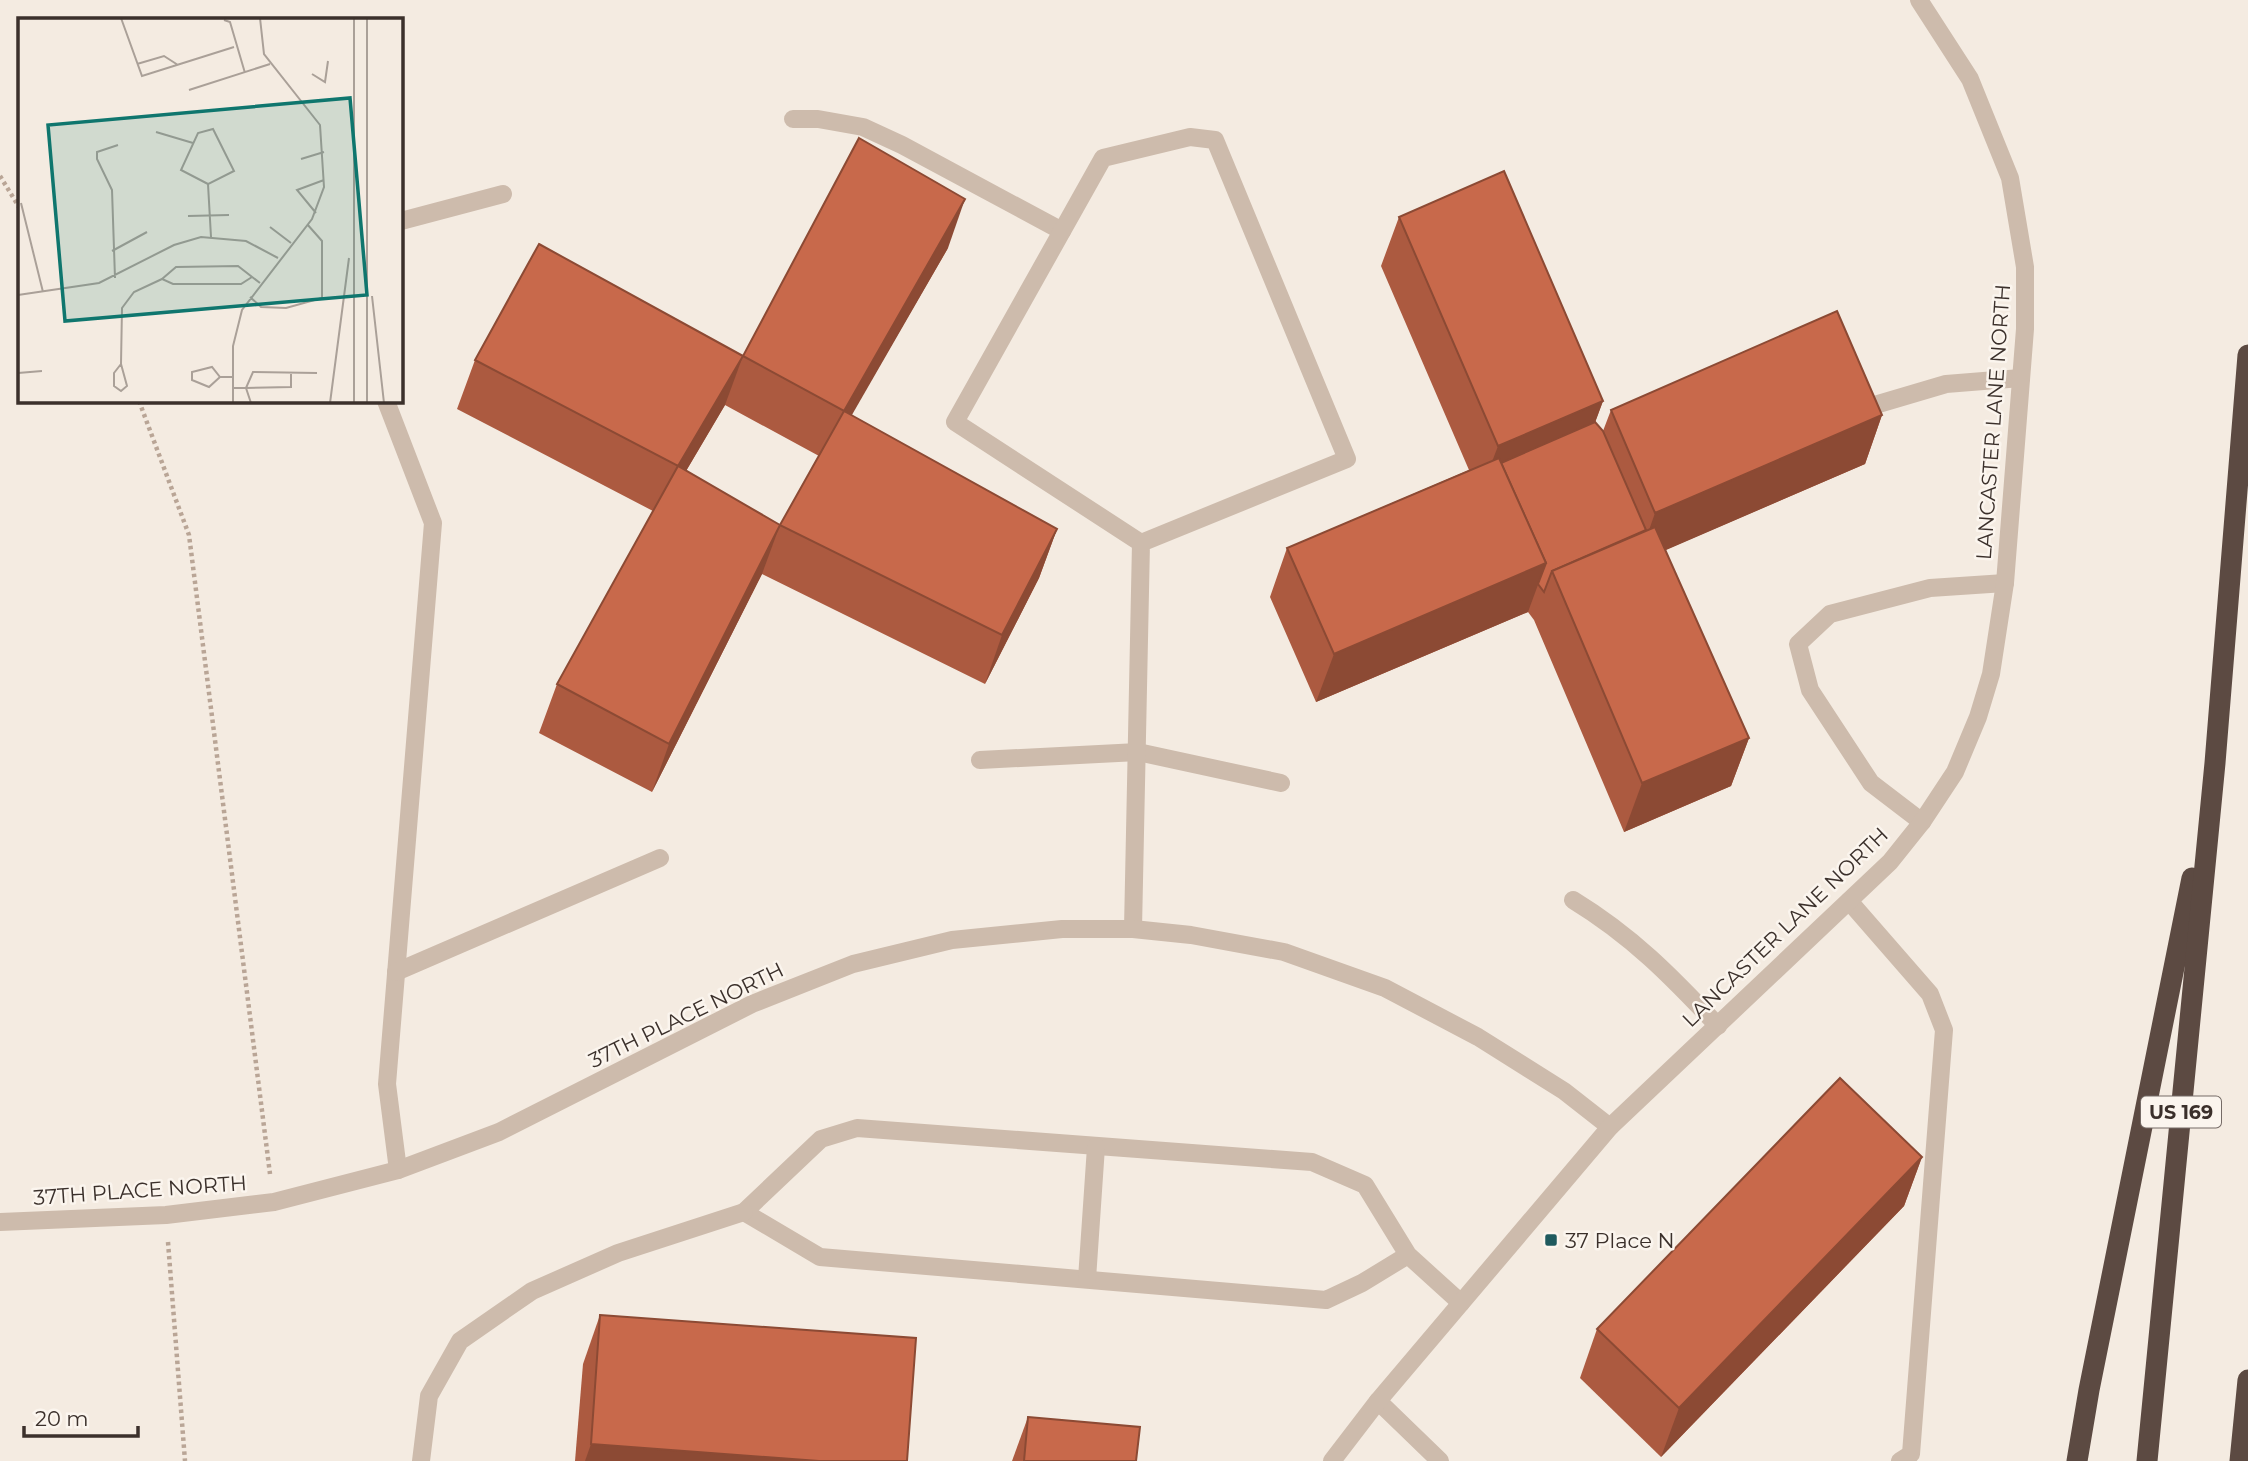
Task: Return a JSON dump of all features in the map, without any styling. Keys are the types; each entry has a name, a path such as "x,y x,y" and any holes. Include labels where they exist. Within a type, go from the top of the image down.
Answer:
{"highway":[{"name":"US 169","path":"2147,1461 2215,762 2248,355"},
{"path":"2077,1461 2215,762"},
{"path":"2241,1461 2248,1380"}],"street":[{"name":"LANCASTER LANE NORTH","path":"1332,1461 1378,1401 1611,1127 1890,862 1922,822 1955,772 1978,717 1991,674 2005,583 2025,329 2025,267 2010,178 1969,79 1919,0"},
{"path":"793,119 818,119 863,127 902,145 1062,231"},
{"path":"1190,137 1215,140 1347,459 1141,543 955,422 1103,158 1190,137"},
{"path":"402,221 503,194"},
{"path":"1843,415 1946,384 2021,377"},
{"path":"386,402 432,523 387,1084 398,1170"},
{"path":"1133,929 1141,543"},
{"path":"1922,822 1871,783 1810,690 1798,644 1830,614 1930,587 2005,583"},
{"path":"980,760 1138,752 1281,783"},
{"path":"396,972 660,858"},
{"path":"1573,900 1631,940 1668,973 1718,1026"},
{"path":"1849,901 1930,995 1944,1030 1911,1454 1900,1461"},
{"name":"37TH PLACE NORTH","path":"0,1222 166,1215 274,1202 398,1170 499,1132 752,1004 853,964 952,940 1062,929 1133,929 1284,952 1385,988 1478,1037 1563,1091 1611,1127"},
{"path":"421,1461 429,1396 460,1341 532,1291 618,1253 744,1212 821,1139 858,1128 1312,1162 1365,1185 1408,1255 1461,1303"},
{"path":"1087,1279 1096,1147"},
{"path":"744,1212 820,1256 1326,1300 1362,1283 1408,1255"},
{"path":"1378,1401 1440,1461"}],"path":[{"path":"0,176 18,205"},
{"path":"139,402 189,535 274,1202"},
{"path":"166,1215 185,1461"}],"building":[{"path":"859,138 965,199 844,411 743,356"},
{"path":"1504,171 1603,401 1498,446 1399,217"},
{"path":"539,244 743,356 678,466 475,360"},
{"path":"1837,311 1882,415 1655,513 1611,410"},
{"path":"844,411 1057,529 1002,635 780,525"},
{"path":"1595,422 1603,431 1646,530 1552,571 1544,592 1538,584 1546,563 1501,463"},
{"path":"1499,458 1546,563 1334,654 1287,548"},
{"path":"678,466 780,525 669,744 557,684"},
{"path":"1655,527 1749,738 1642,783 1552,571"},
{"path":"1840,1078 1922,1157 1679,1408 1597,1329"},
{"path":"600,1315 916,1338 907,1461 819,1461 591,1444"},
{"path":"1028,1417 1140,1427 1136,1461 1024,1461"}],"place":[{"name":"37 Place N","path":"1551,1240"}]}
